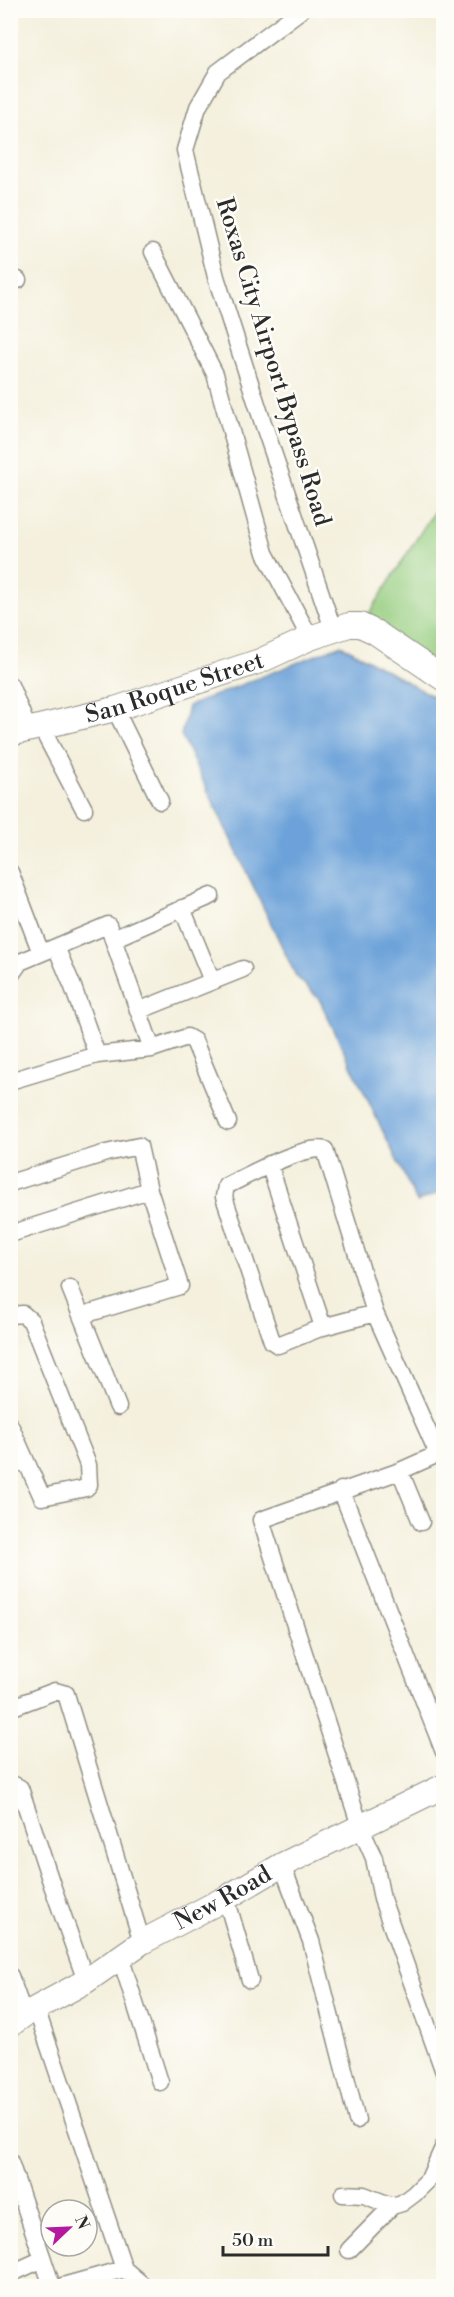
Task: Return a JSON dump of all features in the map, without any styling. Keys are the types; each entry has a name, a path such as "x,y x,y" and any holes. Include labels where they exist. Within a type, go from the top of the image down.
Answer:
{"street":[{"name":"Roxas City Airport Bypass Road","path":"301,10 218,72 198,107 185,150 216,277 262,423 333,630"},
{"path":"153,252 215,374 265,553 310,638"},
{"name":"San Roque Street","path":"26,730 115,709 260,661 310,638 349,625 360,625 375,632 444,679"},
{"path":"10,685 26,730 84,809"},
{"path":"115,709 160,801"},
{"path":"10,872 49,950 73,987 97,1055"},
{"path":"113,939 211,896"},
{"path":"182,909 212,981"},
{"path":"10,976 20,962 108,925 152,1049"},
{"path":"138,1011 243,969"},
{"path":"10,1081 97,1055 152,1049 187,1037 194,1041 228,1122"},
{"path":"10,1183 106,1153 139,1146 149,1190 180,1286 83,1315"},
{"path":"375,1312 323,1327 278,1345 272,1341 224,1197 226,1186 269,1164 317,1148 325,1150 375,1312 439,1443 438,1454 261,1521 360,1826 374,1858 382,1899 444,2072"},
{"path":"269,1164 323,1327"},
{"path":"10,1234 149,1190"},
{"path":"70,1288 83,1315 118,1407"},
{"path":"10,1315 23,1314 31,1321 88,1465 89,1485 86,1488 42,1497 18,1463 10,1425"},
{"path":"399,1470 421,1522"},
{"path":"341,1490 444,1752"},
{"path":"10,1707 56,1691 66,1694 142,1942"},
{"path":"10,1783 20,1788 51,1885 87,1981"},
{"name":"New Road","path":"24,2016 87,1981 142,1942 226,1898 282,1865 444,1786"},
{"path":"282,1865 311,1941 357,2121"},
{"path":"226,1898 250,1980"},
{"path":"120,1956 160,2082"},
{"path":"10,1976 124,2269 144,2286"},
{"path":"350,2250 392,2206 414,2194 429,2179 444,2146"},
{"path":"10,2162 52,2286"},
{"path":"343,2194 364,2195 392,2206"},
{"path":"10,2274 43,2259"},
{"path":"63,2286 124,2269"}],"green space":[{"path":"443,497 443,671 365,620"}],"water":[{"path":"341,645 443,702 443,1191 417,1202 319,999 296,976 181,735 188,706"}]}
